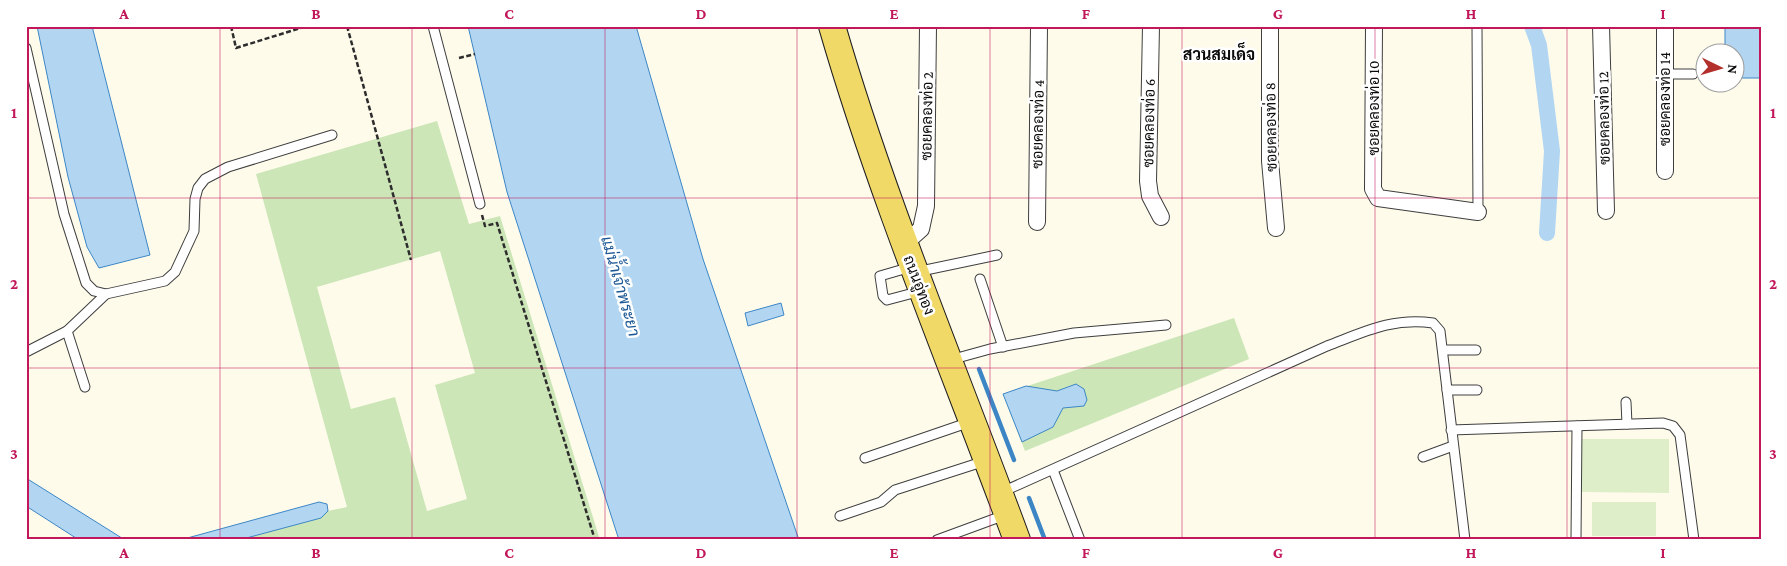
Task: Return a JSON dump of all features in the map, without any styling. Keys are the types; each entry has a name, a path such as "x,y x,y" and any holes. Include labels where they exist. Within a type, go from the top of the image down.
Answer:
{"main road":[{"name":"ถนนอู่ทอง","path":"832,26 858,114 912,269 973,421 1017,540"}],"street":[{"name":"ซอยคลองท่อ 2","path":"912,269 926,206 928,26"},
{"name":"ซอยคลองท่อ 4","path":"1037,222 1039,26"},
{"name":"ซอยคลองท่อ 6","path":"1151,26 1148,181 1150,196 1161,217"},
{"name":"ซอยคลองท่อ 8","path":"1270,26 1270,162 1276,228"},
{"name":"ซอยคลองท่อ 10","path":"1374,26 1373,189 1378,198 1387,201 1478,212"},
{"name":"ซอยคลองท่อ 12","path":"1601,26 1606,211"},
{"name":"ซอยคลองท่อ 14","path":"1665,26 1666,172"}],"lane":[{"path":"433,26 480,204"},
{"path":"1477,26 1478,212"},
{"path":"26,48 66,223 86,283 94,291 106,294 165,281 175,272 194,231 194,199 198,188 206,179 228,167 332,135"},
{"path":"1664,74 1693,74"},
{"path":"912,269 997,255"},
{"path":"980,279 1003,347"},
{"path":"26,352 67,332 106,294"},
{"path":"937,540 1004,503 1053,470 1320,350 1382,325 1411,320 1433,323 1440,331 1450,430 1465,540"},
{"path":"949,360 1074,333 1166,325"},
{"path":"67,332 85,387"},
{"path":"1443,350 1476,350"},
{"path":"1447,390 1477,390"},
{"path":"1626,402 1628,424"},
{"path":"865,458 973,421"},
{"path":"1450,430 1664,423 1673,426 1680,435 1694,540"},
{"path":"1576,426 1576,540"},
{"path":"1423,457 1453,446"},
{"path":"840,516 881,502 895,490 987,460"},
{"path":"1053,470 1080,540"}],"path":[{"path":"231,26 236,48 307,26"},
{"path":"347,26 411,260"},
{"path":"459,58 475,54"},
{"path":"480,204 485,226 497,223 595,540"}],"green space":[{"path":"437,121 469,224 500,216 600,540 239,540 321,518 328,511 347,507 256,174","holes":["440,251 475,373 435,385 467,499 427,511 395,397 351,409 317,287"]},
{"path":"1234,318 1249,359 1025,451 1003,394"},
{"path":"1582,439 1669,439 1669,493 1582,492"},
{"path":"1592,502 1656,502 1656,536 1592,536"}],"water":[{"path":"37,26 92,26 150,255 99,268 87,247 68,177"},
{"name":"แม่น้ำเจ้าพระยา","path":"468,26 636,26 703,259 799,540 619,540 507,192"},
{"path":"1725,26 1761,26 1761,78 1744,78 1744,42 1725,42"},
{"path":"781,303 784,315 748,326 745,313"},
{"path":"1076,384 1084,389 1087,400 1084,406 1063,408 1053,427 1022,442 1003,394 1026,386 1057,391"},
{"path":"26,478 125,540 79,540 26,506"},
{"path":"319,502 327,504 328,511 321,518 239,540 180,540"}],"waterway":[{"path":"1532,26 1539,45 1552,151 1547,233"},
{"path":"979,369 1014,460"},
{"path":"1029,498 1045,540"}],"district":[{"name":"สวนสมเด็จ","path":"1219,54"}]}
